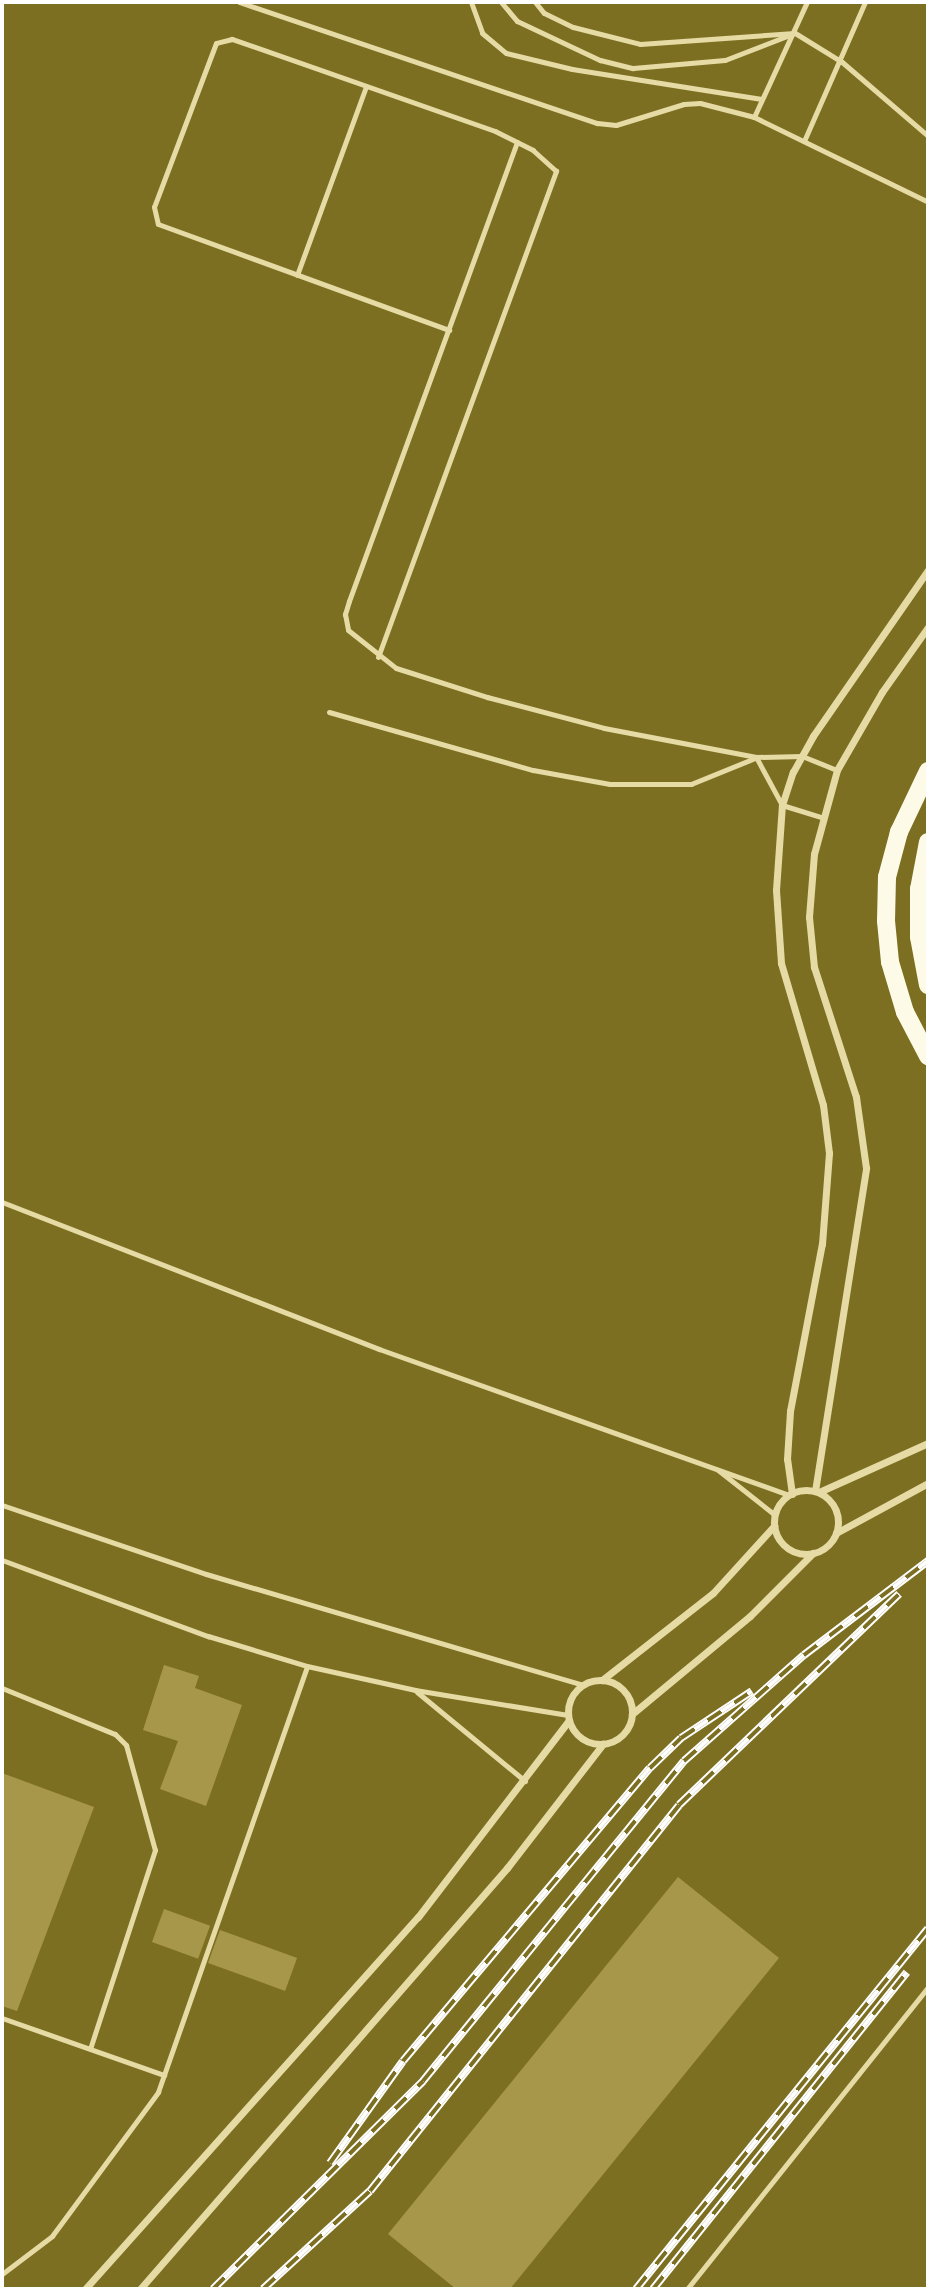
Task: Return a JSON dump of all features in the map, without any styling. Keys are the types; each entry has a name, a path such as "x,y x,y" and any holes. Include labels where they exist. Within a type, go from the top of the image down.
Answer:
{"main road":[{"path":"928,771 899,832 887,877 886,921 890,962 905,1012 928,1056"},
{"path":"928,842 919,889 919,937 928,985"}],"street":[{"path":"85,2289 418,1917 525,1781 568,1718 570,1700 583,1685 602,1680 713,1593 774,1527 775,1515 790,1494 787,1459 790,1411 822,1244 829,1153 823,1105 781,963 776,890 782,805 802,756 928,570"},
{"path":"817,1492 866,1168 856,1097 814,967 810,888 821,817 837,770 882,692 928,628"},
{"path":"790,1494 817,1492 928,1443"},
{"path":"140,2289 507,1868 603,1744 625,1733 632,1714 750,1616 813,1553 827,1546 836,1533 928,1483"},
{"path":"817,1492 836,1509 836,1533"},
{"path":"774,1527 789,1549 813,1553"},
{"path":"602,1680 627,1695 632,1714"},
{"path":"568,1718 579,1737 603,1744"}],"lane":[{"path":"239,2 597,124 616,125 684,104 700,103 754,117 928,202"},
{"path":"471,2 482,33 506,53 572,69 762,99"},
{"path":"501,2 517,21 600,60 633,68 725,60 795,33"},
{"path":"535,2 544,13 573,27 640,44 795,33 842,62 928,136"},
{"path":"754,117 807,2"},
{"path":"804,141 842,62 865,2"},
{"path":"378,657 556,179 551,165 517,142 232,39 220,40 212,48 154,207 155,219 163,227 449,330"},
{"path":"297,275 366,86"},
{"path":"517,142 345,614 354,638 378,657 417,677 544,713 757,757 802,756 837,770"},
{"path":"329,712 533,769 610,784 691,784 757,757"},
{"path":"757,757 782,805 821,817"},
{"path":"2,1202 379,1349 790,1494"},
{"path":"713,1466 775,1515"},
{"path":"2,1505 206,1574 583,1685"},
{"path":"2,1560 208,1636 307,1666 415,1690 568,1718"},
{"path":"2,2274 52,2236 158,2092 307,1666"},
{"path":"2,1688 115,1734 125,1745 155,1850 90,2049"},
{"path":"415,1690 525,1781"},
{"path":"687,2289 928,1987"},
{"path":"2,2018 164,2075"}],"building":[{"path":"164,1665 199,1676 195,1688 242,1705 206,1806 160,1789 178,1741 143,1730"},
{"path":"2,1773 94,1807 17,2011 2,2006"},
{"path":"678,1877 779,1958 510,2289 456,2289 388,2234"},
{"path":"164,1909 210,1926 198,1959 152,1942"},
{"path":"220,1930 297,1958 285,1991 208,1963"}],"railway":[{"path":"213,2289 423,2081 684,1761 804,1655 928,1561"},
{"path":"263,2289 370,2191 679,1805 899,1594"},
{"path":"330,2163 403,2061 650,1768 681,1738 752,1691"},
{"path":"636,2289 928,1928"},
{"path":"653,2289 907,1972"}]}
